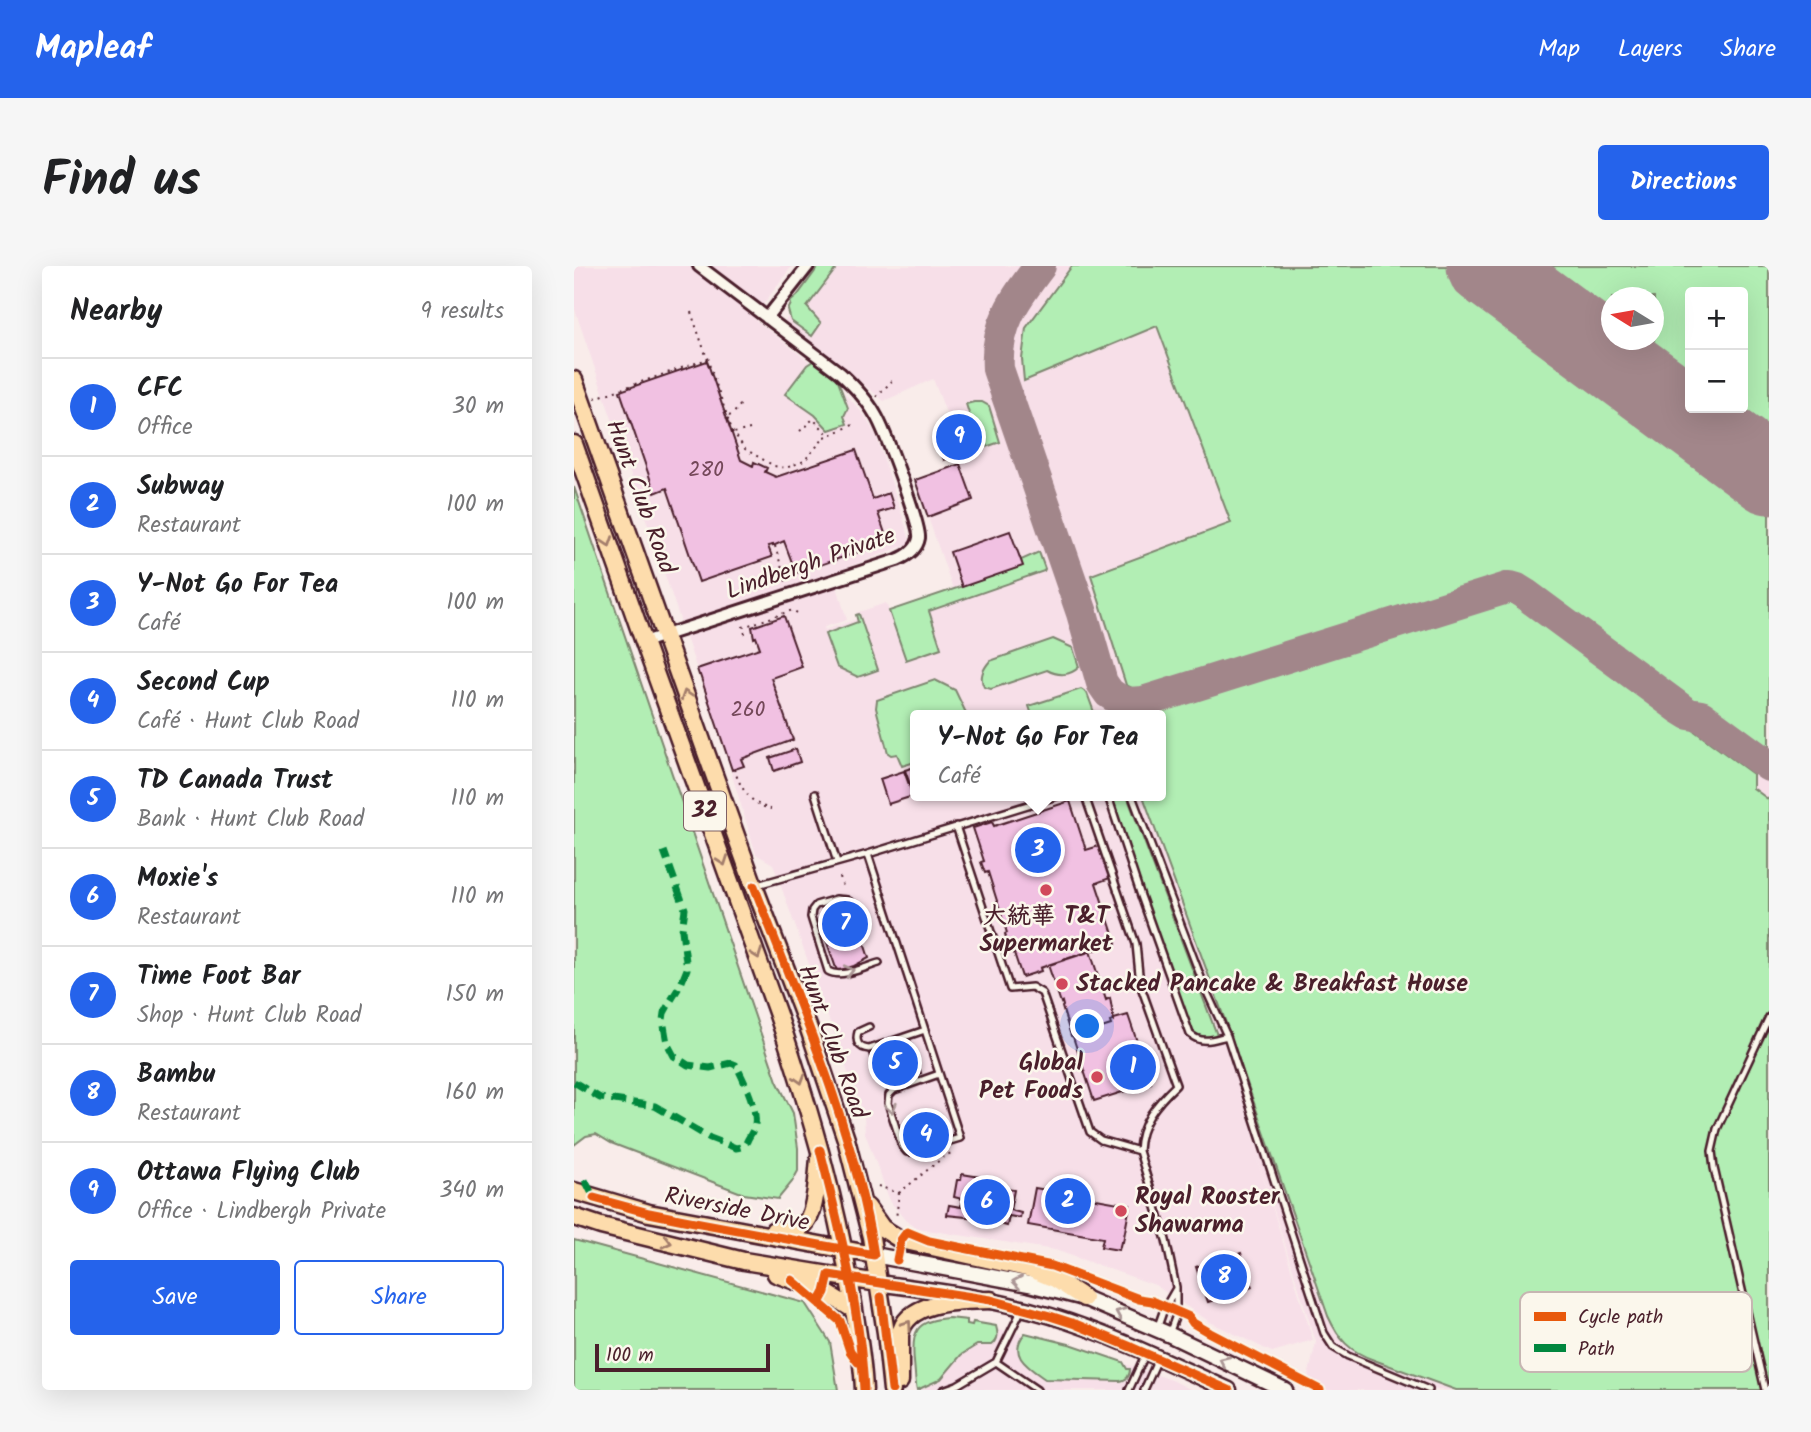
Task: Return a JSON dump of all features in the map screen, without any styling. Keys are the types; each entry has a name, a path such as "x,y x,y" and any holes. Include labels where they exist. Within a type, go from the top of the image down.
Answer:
{"main road":[{"name":"Hunt Club Road","path":"574,380 754,886 817,1051 846,1139 874,1255 892,1390"},
{"name":"Hunt Club Road","path":"574,444 783,1027 820,1150 845,1250 864,1390"},
{"path":"735,894 754,886"},
{"path":"738,1229 797,1229 806,1224 813,1207 820,1150"},
{"name":"Riverside Drive","path":"574,1191 649,1213 1030,1284 1084,1298 1285,1390"},
{"path":"862,1199 883,1228 901,1240 1031,1269 1055,1279 1084,1298"},
{"name":"Riverside Drive","path":"574,1217 744,1261 990,1300 1075,1324 1229,1390"},
{"path":"744,1261 825,1292 855,1310"},
{"path":"899,1390 900,1335 906,1321 918,1311 937,1304 990,1300"},
{"path":"1152,1356 1163,1332"}],"street":[{"name":"Lindbergh Private","path":"644,642 908,555 918,542 919,531 884,434 877,417 856,388 699,266"},
{"path":"768,318 808,266"}],"lane":[{"path":"815,794 837,862"},
{"path":"754,886 1039,801"},
{"path":"1087,801 1136,944 1140,984 1176,1085 1157,1103 1139,1138 1139,1152 1166,1240 1176,1287 1176,1315 1163,1332"},
{"path":"1110,801 1190,1034 1205,1041 1227,1036"},
{"path":"1134,801 1205,988 1227,1036 1328,1341 1348,1356 1429,1390"},
{"path":"956,826 1010,989 1032,986 1044,997 1090,1132 1101,1140 1139,1152"},
{"path":"868,854 960,1138 907,1152 902,1146 888,1103 889,1096 894,1090 939,1074"},
{"path":"862,909 847,900 835,899 816,905 811,910 811,917 828,971 841,974 879,963"},
{"path":"1742,1292 1712,1151 1717,1129 1769,1017"},
{"path":"869,1027 858,1032 856,1038 859,1045 869,1049 925,1030"},
{"path":"1163,1332 1164,1309 1176,1287"},
{"path":"943,1390 957,1385 996,1362 1023,1309"},
{"path":"1752,1333 1765,1390"},
{"path":"1129,1390 1152,1356"},
{"path":"1144,1390 1152,1356"},
{"path":"996,1362 1037,1390"}],"path":[{"path":"691,312 734,433 745,449 774,466 786,468 804,461 818,444 853,425"},
{"path":"591,399 713,357"},
{"path":"875,398 892,381"},
{"path":"728,416 741,404"},
{"path":"800,431 813,419 829,436"},
{"path":"734,433 750,429"},
{"path":"775,546 791,595"},
{"path":"745,634 743,627 793,610 800,615"},
{"path":"734,769 750,800 760,807 771,809"},
{"path":"841,877 847,900"},
{"path":"895,1221 899,1193 946,1154 955,1152"},
{"path":"878,1186 899,1193"}],"shaded area":[{"path":"574,266 792,266 753,318 834,381 864,415 876,435 911,543 833,573 847,620 824,627 825,630 857,619 856,613 886,603 889,611 953,589 915,480 982,455 969,413 949,420 933,379 884,401 785,321 825,266 1769,266 1769,1390 1323,1390 1307,1382 1316,1342 1256,1154 1313,1340 1272,1352 1210,1322 1155,1285 1055,1250 916,1227 906,1221 890,1201 865,1133 864,1117 773,864 756,854 724,749 574,307"},
{"path":"944,1319 1054,1340 1172,1380 1192,1390 919,1390 917,1333"}],"green space":[{"path":"819,266 838,266 807,307 821,323 812,336 791,321 788,310 790,302"},
{"path":"1072,266 1450,266 1769,503 1769,755 1697,702 1690,703 1516,575 1142,693 1126,685 1091,575 1231,523 1157,326 1024,381 1022,359 1026,328"},
{"path":"1522,266 1769,266 1769,448 1722,413 1748,413 1748,287 1685,287 1685,386 1636,350 1664,350 1664,287 1601,287 1601,325"},
{"path":"813,361 836,376 848,408 844,416 847,424 829,430 815,415 785,394"},
{"path":"974,402 989,406 1000,442 980,449 966,404"},
{"path":"574,487 777,1081 793,1113 798,1171 778,1199 744,1194 611,1143 596,1134 586,1136 574,1145"},
{"path":"1039,552 1044,571 929,611 941,648 906,660 889,611 1022,566 1021,560"},
{"path":"1494,600 1519,602 1753,774 1753,788 1769,800 1769,1390 1456,1390 1365,1357 1346,1344 1328,1316 1230,1034 1145,801 1166,801 1166,710 1152,710"},
{"path":"859,614 878,670 858,677 837,667 825,634 858,622 856,615"},
{"path":"1053,639 1073,648 1079,667 1064,674 1047,670 991,689 984,687 982,673 990,661"},
{"path":"935,680 955,690 965,710 910,710 910,764 902,766 897,754 888,753 876,708 877,700"},
{"path":"1081,689 1087,693 1093,710 1030,710 1029,706"},
{"path":"1112,801 1129,801 1217,1035 1200,1036 1191,1030"},
{"path":"574,1240 805,1303 830,1342 838,1390 574,1390"},
{"path":"949,1318 967,1320 967,1324 972,1325 973,1322 996,1326 997,1339 992,1345 977,1345 961,1355 941,1379 917,1390 913,1351 915,1335 918,1329 929,1321"},
{"path":"1025,1333 1073,1345 1123,1362 1127,1369 1130,1369 1129,1376 1120,1381 1045,1379 1026,1365 1019,1354 1020,1341"}],"building":[{"path":"707,361 741,460 753,466 754,462 767,468 765,472 776,477 856,450 873,499 889,493 894,508 878,513 888,542 796,573 784,541 768,546 772,557 699,582 667,488 655,493 620,391"},
{"path":"968,417 975,436 961,441 965,453 944,460 939,446 947,439 942,426"},
{"path":"960,464 973,500 928,517 915,480"},
{"path":"1010,531 1023,566 962,587 950,552"},
{"path":"784,616 802,667 771,678 793,740 741,759 744,766 732,770 697,669 760,648 752,627"},
{"path":"796,749 800,762 774,771 770,758"},
{"path":"910,768 910,784 905,770"},
{"path":"904,771 910,797 888,804 880,779"},
{"name":"大統華 T&T Supermarket","path":"1070,801 1086,850 1099,846 1110,878 1096,883 1116,943 1040,968 1041,971 1022,977 1011,944 1008,945 1007,933 988,872 985,873 981,862 984,861 973,828 992,822 994,826"},
{"path":"854,913 869,958 837,971 821,925"},
{"path":"1090,951 1106,1000 1110,998 1114,1021 1110,1022 1111,1025 1073,1037 1048,965"},
{"path":"1128,1015 1151,1083 1094,1101 1073,1037 1111,1025 1110,1022 1114,1019"},
{"path":"910,1040 921,1073 880,1086 869,1054"},
{"path":"940,1123 944,1136 931,1143 913,1147 908,1133"},
{"path":"962,1174 992,1179 994,1182 991,1187 1014,1190 1010,1210 1021,1213 1020,1218 1009,1216 1007,1226 976,1218 947,1215 949,1205 961,1207 962,1199 954,1197 957,1180 961,1180"},
{"path":"1035,1188 1130,1205 1119,1250 1101,1247 1103,1238 1028,1225"},
{"path":"1241,1253 1252,1287 1240,1291 1242,1295 1235,1297 1234,1294 1208,1302 1196,1267"}],"taxiway":[{"path":"1040,266 1008,313 1000,339 998,369 1082,613 1102,683 1109,693 1128,703 1143,702 1510,587 1525,594 1681,709 1701,716 1769,766"}],"runway":[{"path":"1486,266 1769,475"}],"marked path":[{"path":"574,1082 600,1098 655,1106 710,1138 736,1148 745,1145 754,1128 752,1103 736,1065 731,1063 710,1068 688,1065 674,1056 667,1043 664,1013 687,969 682,930 685,909 664,851"},
{"path":"585,1180 594,1198"}],"cycle path":[{"path":"594,1198 649,1213 874,1255 865,1208 839,1114 807,1022 754,886"},
{"path":"820,1150 854,1299 864,1390"},
{"path":"897,1260 901,1240 907,1232 929,1241 1052,1266 1189,1317 1193,1323 1210,1333 1320,1390"},
{"path":"819,1303 829,1275 991,1300 1075,1324 1229,1390"},
{"path":"792,1280 840,1321 850,1351 858,1362"},
{"path":"881,1297 892,1390"}],"place":[{"name":"Ottawa Flying Club","path":"959,437"},
{"name":"Y-Not Go For Tea","path":"1038,850"},
{"name":"大統華 T&T Supermarket","path":"1046,890"},
{"name":"Time Foot Bar","path":"845,924"},
{"name":"Stacked Pancake & Breakfast House","path":"1062,984"},
{"name":"TD Canada Trust","path":"895,1063"},
{"name":"CFC","path":"1133,1067"},
{"name":"Global Pet Foods","path":"1097,1077"},
{"name":"Second Cup","path":"926,1135"},
{"name":"Subway","path":"1068,1201"},
{"name":"Moxie's","path":"987,1202"},
{"name":"Royal Rooster Shawarma","path":"1121,1211"},
{"name":"Bambu","path":"1224,1277"}]}
